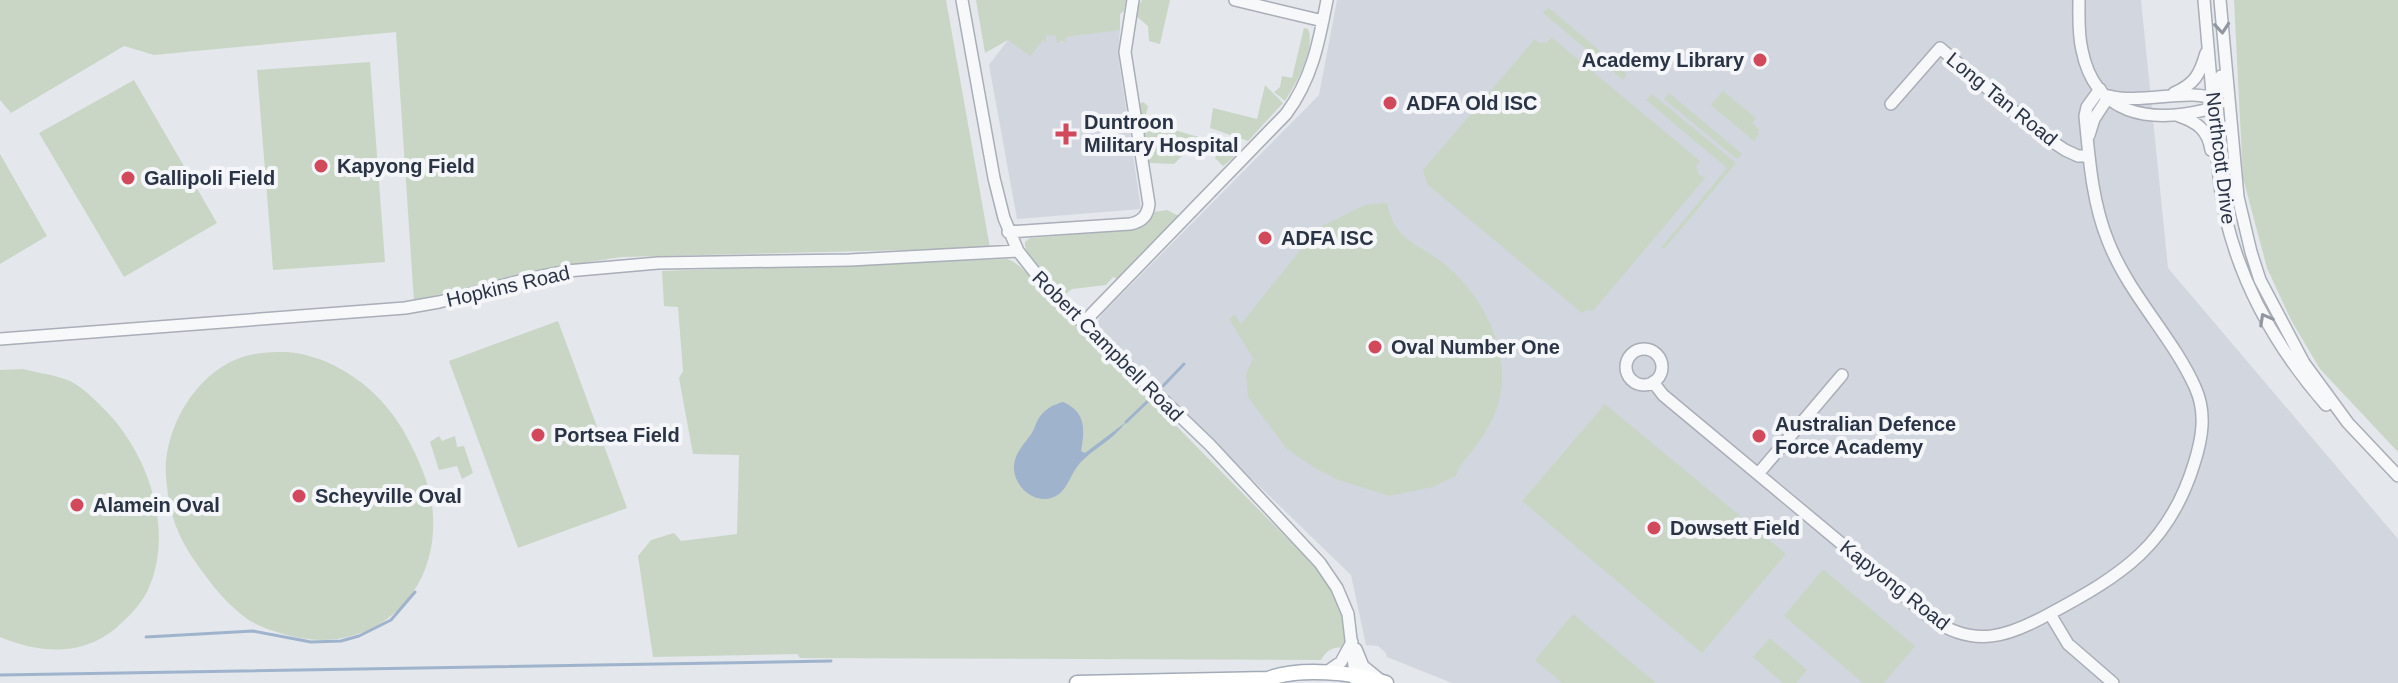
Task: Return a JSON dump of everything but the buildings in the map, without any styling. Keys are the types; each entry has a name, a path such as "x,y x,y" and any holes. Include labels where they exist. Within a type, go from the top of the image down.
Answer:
{"main road":[{"path":"1077,683 1273,681 1279,674 1324,673 1384,682"}],"street":[{"name":"Robert Campbell Road","path":"962,0 989,156 1008,232 1018,251 1041,282 1210,445 1320,563 1337,588 1348,614 1355,679"},
{"path":"1008,232 1130,224 1142,219 1148,212 1125,48 1133,0"},
{"path":"1235,0 1323,21"},
{"path":"1083,323 1286,114 1310,72 1327,0"},
{"path":"2079,0 2081,49 2086,64 2104,92 2118,106 2129,111 2176,115 2205,110 2220,89 2224,55"},
{"name":"Northcott Drive","path":"2204,0 2221,189 2238,258 2254,298 2288,359 2327,406 2348,423 2398,476"},
{"name":"Northcott Drive","path":"2220,0 2238,197 2251,252 2260,280 2293,346 2348,423"},
{"path":"2162,98 2195,81 2201,72 2208,44"},
{"name":"Long Tan Road","path":"1891,104 1940,48 2055,145 2078,156 2089,156"},
{"path":"2104,92 2131,100 2197,95 2214,100 2225,108 2230,119"},
{"name":"Kapyong Road","path":"1653,382 1663,395 1949,630 1974,637 1999,636 2020,629 2093,591 2118,574 2160,534 2184,494 2201,438 2203,416 2195,388 2127,281 2107,239 2089,156 2089,138 2104,92"},
{"path":"2176,115 2200,126 2208,138 2220,218 2238,258"},
{"name":"Hopkins Road","path":"0,339 405,308 567,271 658,263 850,260 1018,251"},
{"path":"1758,474 1842,375"},
{"path":"2050,614 2068,644 2113,683"},
{"name":"Robert Campbell Road","path":"1352,641 1363,666 1384,682"},
{"path":"1324,673 1341,662 1352,641"}],"shaded area":[{"name":"Australian Defence Force Academy","path":"1337,0 2141,0 2168,268 2398,539 2398,683 1452,683 1387,657 1378,646 1366,645 1351,575 1102,334 1098,322 1101,315 1319,95"},
{"name":"Duntroon Military Hospital","path":"1120,30 1118,54 1141,209 1017,219 989,65 1008,40 1050,34 1066,43 1065,38 1072,36"}],"green space":[{"path":"0,0 946,0 990,248 621,257 526,272 414,301 396,32 154,55 124,46 11,113 0,100"},
{"path":"976,0 1126,0 1124,11 1120,14 1120,30 1072,36 1065,38 1066,43 1057,43 1056,36 1046,35 1046,42 1043,40 1030,56 1008,40 985,53"},
{"path":"1142,0 1170,0 1160,44 1149,41 1148,26 1136,16"},
{"path":"2234,0 2398,0 2398,452 2320,369 2291,320 2267,268 2243,178"},
{"path":"1548,7 1627,74 1623,80 1543,13"},
{"path":"1304,28 1308,29 1310,37 1307,56 1285,101 1274,92 1280,87 1282,76 1292,78"},
{"path":"1551,37 1700,161 1696,166 1699,175 1705,178 1593,311 1582,313 1427,184 1423,170 1535,39 1539,43 1548,42"},
{"name":"Kapyong Field","path":"370,62 385,262 273,270 257,70"},
{"name":"Gallipoli Field","path":"134,80 217,223 124,277 39,133"},
{"path":"1265,85 1283,103 1248,141 1210,128 1213,108 1257,119"},
{"path":"1723,91 1756,118 1752,123 1759,129 1759,134 1754,141 1711,105"},
{"path":"1669,93 1742,154 1737,159 1664,99"},
{"path":"1652,94 1736,163 1665,248 1661,248 1727,168 1646,100"},
{"path":"1143,102 1148,106 1145,119 1156,121 1156,125 1231,146 1234,157 1223,166 1215,158 1217,153 1201,141 1174,164 1149,163 1139,104"},
{"path":"0,154 47,236 0,264"},
{"name":"Oval Number One","path":"1387,203 1401,233 1457,275 1480,305 1496,341 1502,378 1493,419 1456,476 1433,487 1389,496 1339,480 1287,449 1248,397 1246,375 1253,358 1229,319 1235,315 1241,324 1318,228 1365,205"},
{"path":"1167,210 1179,216 1118,279 1113,277 1106,285 1072,289 1063,296 1039,271 1026,249 1025,242 1030,238 1134,230 1147,223 1154,212"},
{"path":"1007,259 1027,273 1049,300 1320,571 1340,607 1345,627 1344,648 1330,650 1321,660 800,658 797,654 653,657 638,556 651,540 674,533 681,541 737,534 739,455 693,454 679,378 683,371 678,307 664,306 662,271"},
{"name":"Portsea Field","path":"558,321 627,508 518,548 449,361"},
{"name":"Scheyville Oval","path":"287,352 322,360 338,368 354,377 382,401 413,450 427,483 432,505 431,547 423,574 409,598 390,617 366,631 340,639 311,640 280,633 247,619 214,587 188,551 170,504 167,457 178,419 188,401 215,372 232,361 255,354"},
{"name":"Alamein Oval","path":"23,369 70,381 99,404 122,430 135,451 154,497 159,546 147,592 115,629 102,638 74,648 44,649 0,637 0,370"},
{"name":"Dowsett Field","path":"1605,404 1786,554 1702,653 1522,501"},
{"path":"439,436 442,441 455,436 457,447 464,446 473,473 462,479 457,466 439,470 430,442"},
{"path":"1823,569 1915,646 1884,683 1863,683 1784,616"},
{"path":"1573,614 1656,683 1562,683 1535,660"},
{"path":"1770,638 1807,670 1796,683 1783,683 1753,657"}],"water":[{"path":"1063,402 1080,416 1083,428 1081,451 1085,453 1126,422 1080,463 1059,494 1052,498 1037,498 1024,490 1015,477 1016,458 1040,416"}],"waterway":[{"path":"1163,386 1184,364"},
{"path":"1126,422 1149,400"},
{"path":"146,637 253,631 311,642 341,641 391,620 415,592"},
{"path":"0,675 831,661"}],"place":[{"name":"Academy Library","path":"1760,60"},
{"name":"ADFA Old ISC","path":"1390,103"},
{"name":"Duntroon Military Hospital","path":"1066,134"},
{"name":"Kapyong Field","path":"321,166"},
{"name":"Gallipoli Field","path":"128,178"},
{"name":"ADFA ISC","path":"1265,238"},
{"name":"Oval Number One","path":"1375,347"},
{"name":"Portsea Field","path":"538,435"},
{"name":"Australian Defence Force Academy","path":"1759,436"},
{"name":"Scheyville Oval","path":"299,496"},
{"name":"Alamein Oval","path":"77,505"},
{"name":"Dowsett Field","path":"1654,528"}]}
